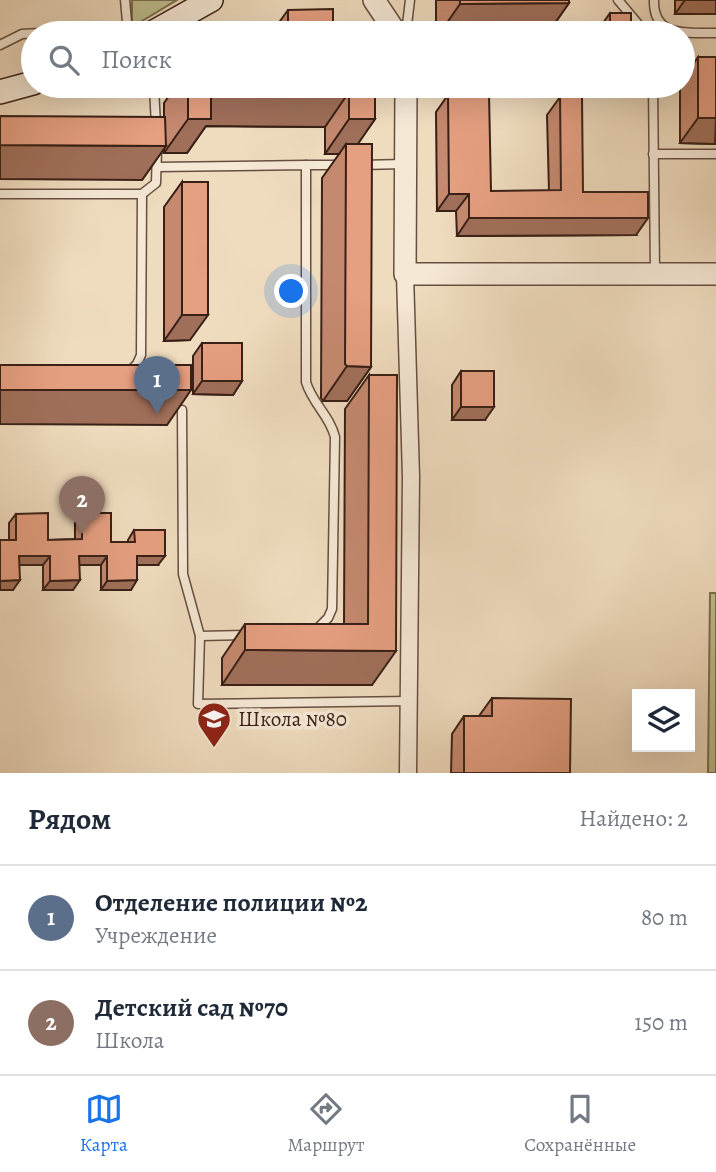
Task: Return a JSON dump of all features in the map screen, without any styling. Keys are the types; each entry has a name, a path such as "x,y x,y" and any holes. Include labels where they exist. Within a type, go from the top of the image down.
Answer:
{"main road":[{"path":"173,21 211,0"},
{"path":"0,92 21,86"}],"street":[{"path":"374,0 388,21"},
{"path":"406,98 405,274 411,477 408,773"},
{"path":"405,274 716,274"}],"lane":[{"path":"125,0 127,21"},
{"path":"407,21 410,0"},
{"path":"618,0 636,21"},
{"path":"654,0 654,10 660,21"},
{"path":"695,33 716,33"},
{"path":"0,45 21,34"},
{"path":"0,194 142,194 156,183 154,98"},
{"path":"653,98 655,273"},
{"path":"653,154 716,154"},
{"path":"157,167 404,164"},
{"path":"302,635 321,627 332,609 335,455 333,430 306,382 306,165"},
{"path":"120,375 130,372 141,355 142,194"},
{"path":"182,410 183,574 200,635 198,704 409,701"},
{"path":"200,635 251,635"}],"shaded area":[{"path":"132,0 177,0 142,21 132,21"},
{"path":"710,593 716,593 716,773 708,773"}],"building":[{"path":"460,0 569,0 569,3 460,4"},
{"path":"333,9 333,21 288,21 288,10"},
{"path":"610,13 631,13 631,21 610,21"},
{"path":"698,57 716,57 716,118 698,118"},
{"path":"188,98 211,98 211,119 188,119"},
{"path":"349,98 375,98 375,119 349,119"},
{"path":"448,98 489,98 491,191 561,190 560,98 582,98 583,192 648,192 648,218 469,218 469,194 449,194"},
{"path":"0,116 165,117 166,146 0,145"},
{"path":"346,144 372,144 371,367 345,364"},
{"path":"182,182 208,182 208,315 182,315"},
{"path":"202,343 242,343 242,381 202,381"},
{"path":"0,365 191,365 191,390 0,390"},
{"path":"461,371 494,371 494,407 461,407"},
{"path":"369,375 397,375 396,651 245,650 245,624 368,624"},
{"path":"48,513 48,540 82,539 82,513 111,513 111,542 135,542 134,530 165,530 165,556 137,556 137,580 107,581 107,556 79,556 80,580 50,581 50,556 19,556 20,580 0,581 0,540 16,540 16,514"},
{"path":"492,698 571,699 570,773 464,773 464,716 492,716"}],"place":[{"name":"Отделение полиции №2","path":"157,414"},
{"name":"Детский сад №70","path":"82,534"},
{"name":"Школа №80","path":"214,749"}]}
